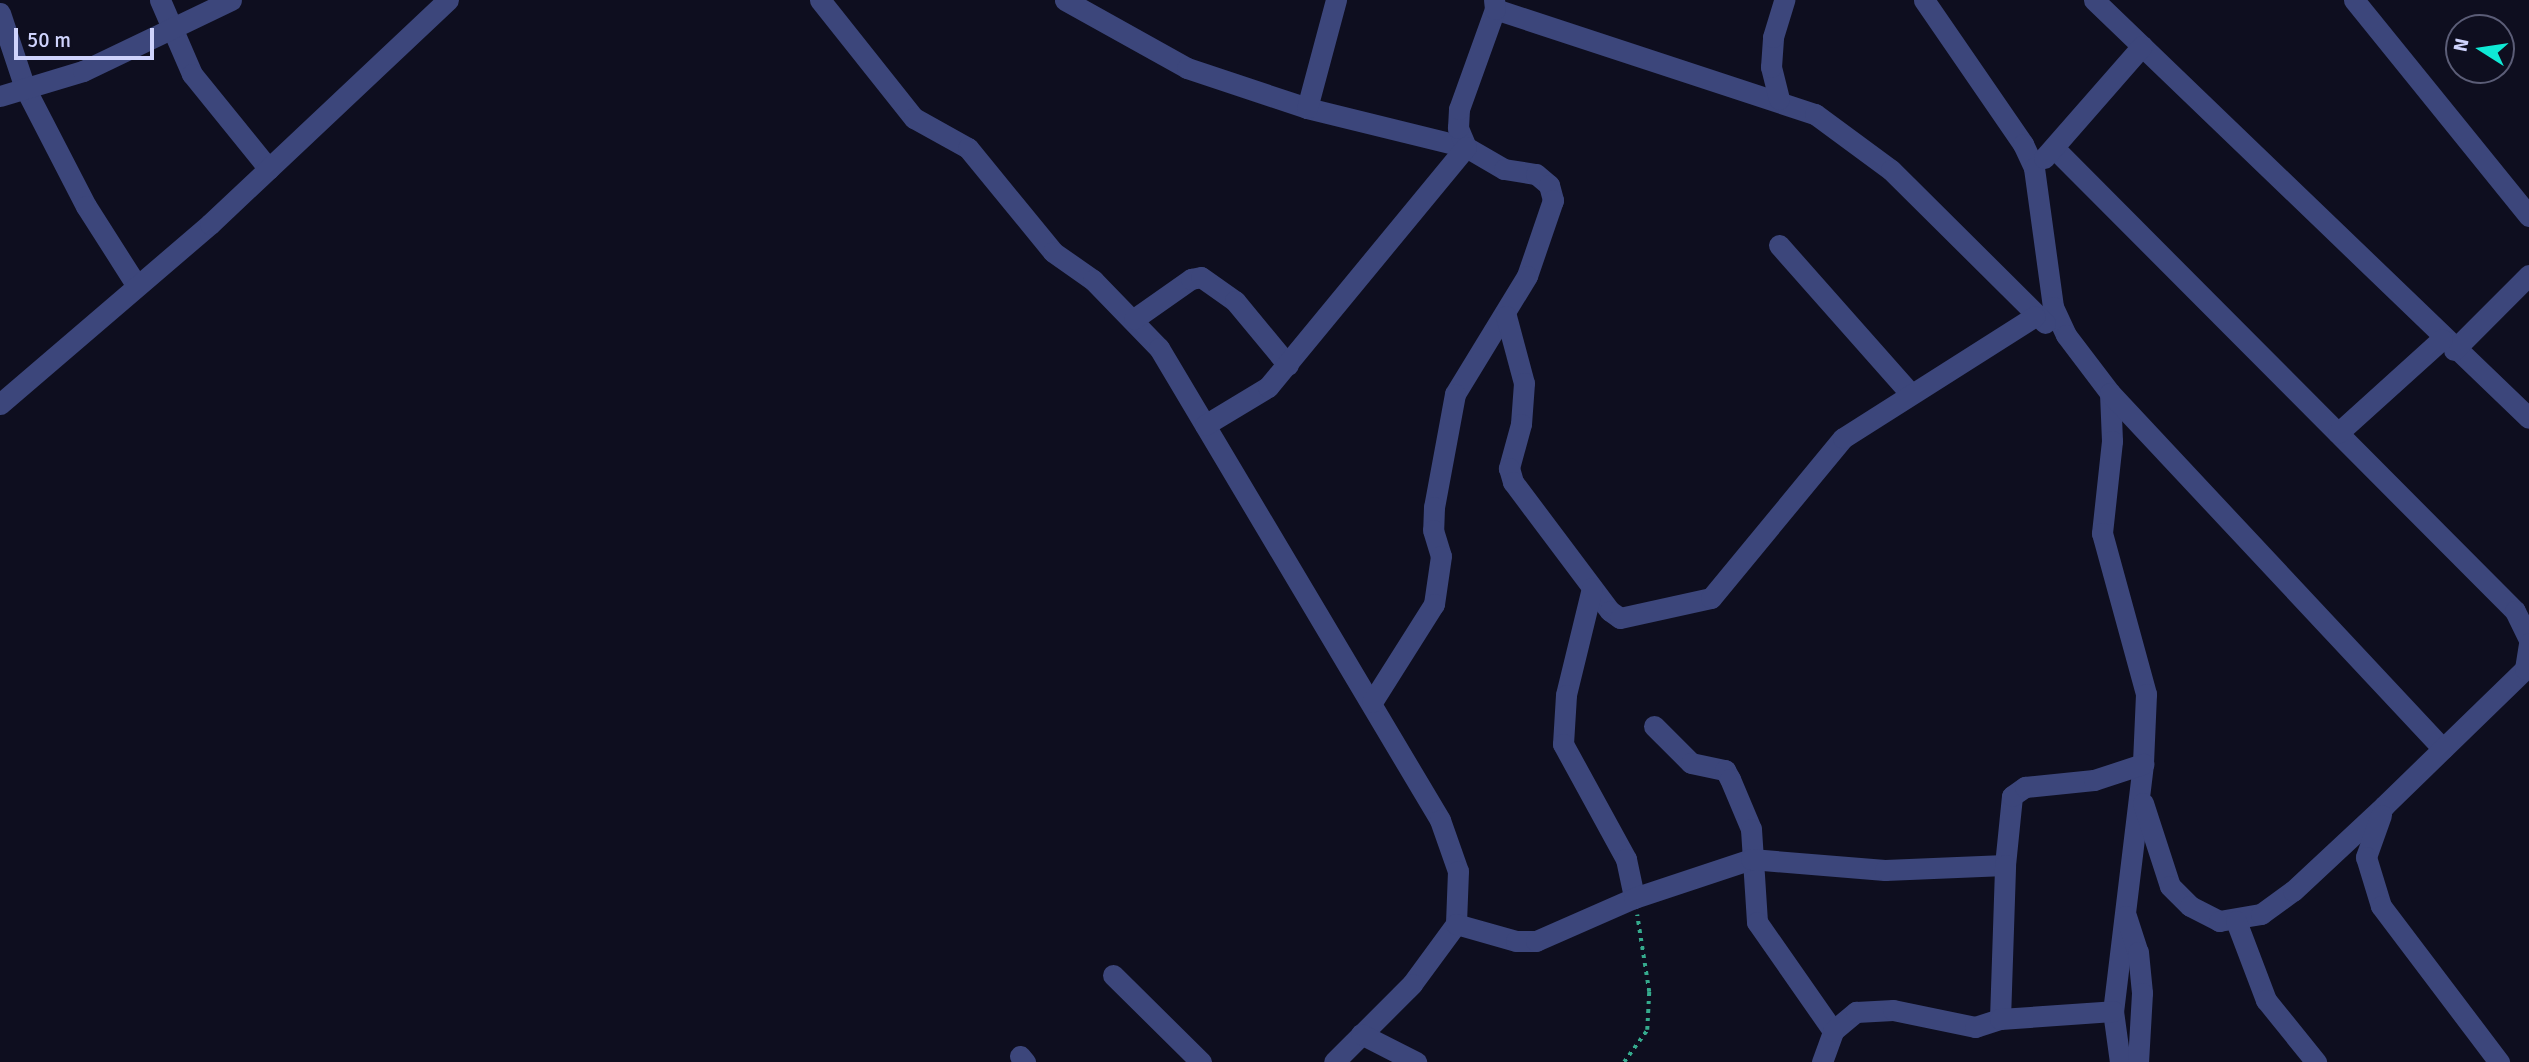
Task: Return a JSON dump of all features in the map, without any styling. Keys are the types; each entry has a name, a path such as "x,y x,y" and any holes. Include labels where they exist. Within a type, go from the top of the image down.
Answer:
{"street":[{"path":"160,0 170,29 192,74 269,169"},
{"path":"0,96 83,71 231,0"},
{"path":"820,0 914,118 968,148 1054,251 1134,318 1159,348 1287,568 1372,702 1440,820 1458,871 1456,924 1412,984 1334,1062"},
{"path":"1307,108 1336,0"},
{"path":"1779,99 1771,67 1773,37 1784,0"},
{"path":"1923,0 2023,144 2034,168 2051,296 2066,335 2110,393 2443,749"},
{"path":"2094,0 2448,344 2529,418"},
{"path":"2354,0 2529,216"},
{"path":"0,404 135,283 269,169 440,3"},
{"path":"1078,4 1187,68 1307,108 1466,147 1504,169 1536,174 1549,186 1553,200 1527,276 1506,316 1465,373 1455,394 1434,507 1433,530 1441,556 1434,604 1372,702"},
{"path":"1466,147 1458,128 1459,109 1494,4 1779,99 1815,114 1891,170 2035,316 2066,335"},
{"path":"0,13 25,88 86,206 135,283"},
{"path":"2034,168 2142,46"},
{"path":"1205,425 1268,387 1466,147"},
{"path":"2054,148 2515,611 2529,642 2525,669 2293,891 2261,914 2236,921 2203,915 2170,886 2140,790"},
{"path":"1779,244 1910,393"},
{"path":"2338,433 2529,275"},
{"path":"1134,318 1191,279 1201,277 1236,301 1287,365"},
{"path":"1506,316 1524,383 1521,424 1508,468 1513,482 1614,617 1620,618 1711,598 1843,438 2035,316"},
{"path":"2110,393 2112,442 2102,533 2146,694 2143,764 2123,909 2113,1011 2136,1060"},
{"path":"1592,588 1566,695 1563,744 1626,859 1634,898"},
{"path":"1654,726 1691,763 1725,770 1748,817 1756,922 1833,1031"},
{"path":"2000,1019 2006,865 2012,796 2025,787 2094,780 2143,764"},
{"path":"2384,806 2366,857 2381,905 2499,1062"},
{"path":"1456,924 1516,941 1536,941 1634,898 1751,859 1885,870 2006,865"},
{"path":"2123,909 2138,952 2142,993 2136,1060"},
{"path":"2236,921 2266,1000 2316,1062"},
{"path":"1113,975 1200,1062"},
{"path":"1822,1062 1833,1031 1856,1012 1893,1010 1959,1026 2000,1019 2113,1011"},
{"path":"1361,1034 1416,1062"}],"path":[{"path":"1624,1062 1647,1030 1649,1005 1634,898"}]}
